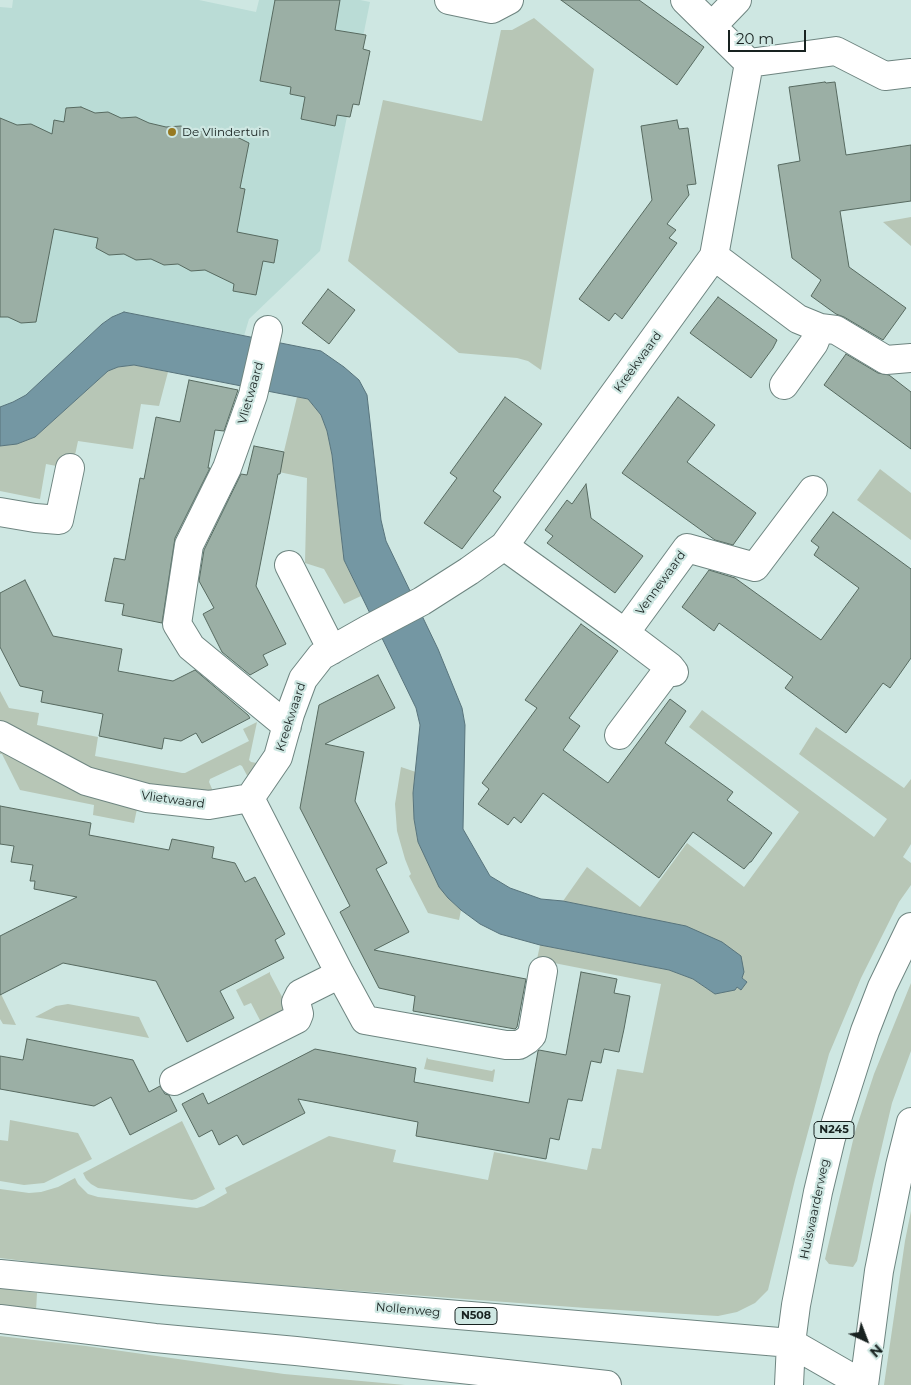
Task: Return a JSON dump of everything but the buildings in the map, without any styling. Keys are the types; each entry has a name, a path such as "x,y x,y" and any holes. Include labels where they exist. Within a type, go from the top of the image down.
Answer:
{"main road":[{"path":"449,0 492,9 509,0"},
{"path":"685,0 748,63 836,51 885,76 911,73"},
{"path":"712,26 737,0"},
{"name":"Kreekwaard","path":"250,798 278,757 303,679 321,656 422,601 504,546 714,256 748,63"},
{"path":"714,256 798,319 820,328 836,330 886,360 911,358"},
{"path":"784,385 814,344 820,328"},
{"name":"Vlietwaard","path":"268,330 252,395 228,468 189,545 177,624 191,647 287,726"},
{"path":"0,512 59,520 70,468"},
{"name":"Vennewaard","path":"625,633 687,548 755,567 812,490"},
{"path":"504,546 672,669 619,735"},
{"path":"289,565 332,650"},
{"name":"Vlietwaard","path":"0,735 86,781 147,798 208,805 250,798"},
{"path":"250,798 365,1020 506,1045 519,1044 532,1035 543,971"},
{"name":"Huiswaarderweg","path":"789,1385 791,1343 804,1257 834,1129 864,1031 882,987 911,927"},
{"path":"174,1081 297,1019 299,1014 296,1002 300,994 340,974"},
{"path":"864,1385 879,1271 900,1166 911,1122"},
{"name":"Nollenweg","path":"0,1274 161,1290 791,1343 864,1385"},
{"path":"0,1319 171,1340 306,1352 608,1385"}],"shaded area":[{"name":"De Vlindertuin","path":"13,0 199,0 256,12 259,0 360,0 370,2 320,251 249,319 244,336 124,312 102,324 26,395 0,407 0,7 12,8"},
{"path":"124,312 321,351 359,380 367,395 381,520 386,541 438,649 462,708 465,725 463,829 490,876 510,888 541,899 563,901 686,926 722,942 741,956 744,972 742,978 747,982 741,990 737,987 735,990 715,994 693,979 669,970 540,945 500,934 480,924 461,910 439,887 418,842 414,819 413,793 420,725 416,708 344,560 332,455 327,431 321,415 308,399 134,365 118,367 108,371 35,437 17,444 0,446 0,407 26,395 102,324"}],"green space":[{"path":"534,18 594,69 541,370 528,361 517,358 459,353 348,261 383,100 482,121 501,30 512,30"},
{"path":"911,217 911,246 883,222"},
{"path":"134,365 168,372 159,406 141,404 133,449 78,441 72,469 46,464 40,499 0,491 0,446 17,444 35,437 108,371 118,367"},
{"path":"297,397 308,399 321,415 327,431 332,455 344,560 361,596 344,604 324,569 305,563 307,478 279,472"},
{"path":"880,469 911,493 911,540 857,500"},
{"path":"0,691 9,708 39,713 37,725 98,737 95,756 182,773 249,741 243,729 257,722 249,760 268,765 250,781 240,765 210,779 209,782 216,798 110,777 72,764 5,724 0,720"},
{"path":"702,710 874,837 887,819 799,754 816,727 904,788 911,779 911,844 903,857 911,863 911,885 899,902 861,978 829,1054 768,1290 755,1303 737,1312 718,1316 223,1281 81,1268 0,1258 0,1189 29,1193 41,1192 58,1187 75,1178 88,1194 98,1197 197,1208 227,1193 225,1188 329,1136 396,1150 393,1162 488,1180 494,1152 587,1170 592,1148 601,1149 617,1069 643,1073 661,984 554,963 554,967 536,964 540,945 669,970 693,979 715,994 737,987 741,990 747,982 686,927 563,901 587,867 640,907 687,843 744,887 799,812 689,727"},
{"path":"0,747 137,809 134,823 93,815 94,805 20,790 2,754 0,754"},
{"path":"401,767 416,772 413,793 414,819 418,842 448,898 461,910 459,920 428,913 409,876 411,874 397,831 395,804"},
{"path":"270,972 289,1010 262,1024 251,1003 244,1006 236,990"},
{"path":"911,983 911,1051 892,1103 857,1261 853,1267 829,1264 825,1259 855,1132 874,1074"},
{"path":"0,992 16,1025 3,1024 0,1019"},
{"path":"68,1004 139,1017 149,1038 35,1017 56,1006"},
{"path":"427,1057 428,1059 492,1071 494,1069 493,1082 424,1069"},
{"path":"10,1120 78,1133 92,1159 44,1183 24,1185 0,1181 0,1140 8,1141"},
{"path":"182,1121 215,1189 192,1200 98,1188 86,1179 83,1173"},
{"path":"911,1211 911,1385 884,1385 905,1241"},
{"path":"0,1288 37,1293 36,1311 0,1307"},
{"path":"0,1336 284,1374 405,1385 0,1385"}],"place":[{"name":"De Vlindertuin","path":"172,132"}]}
